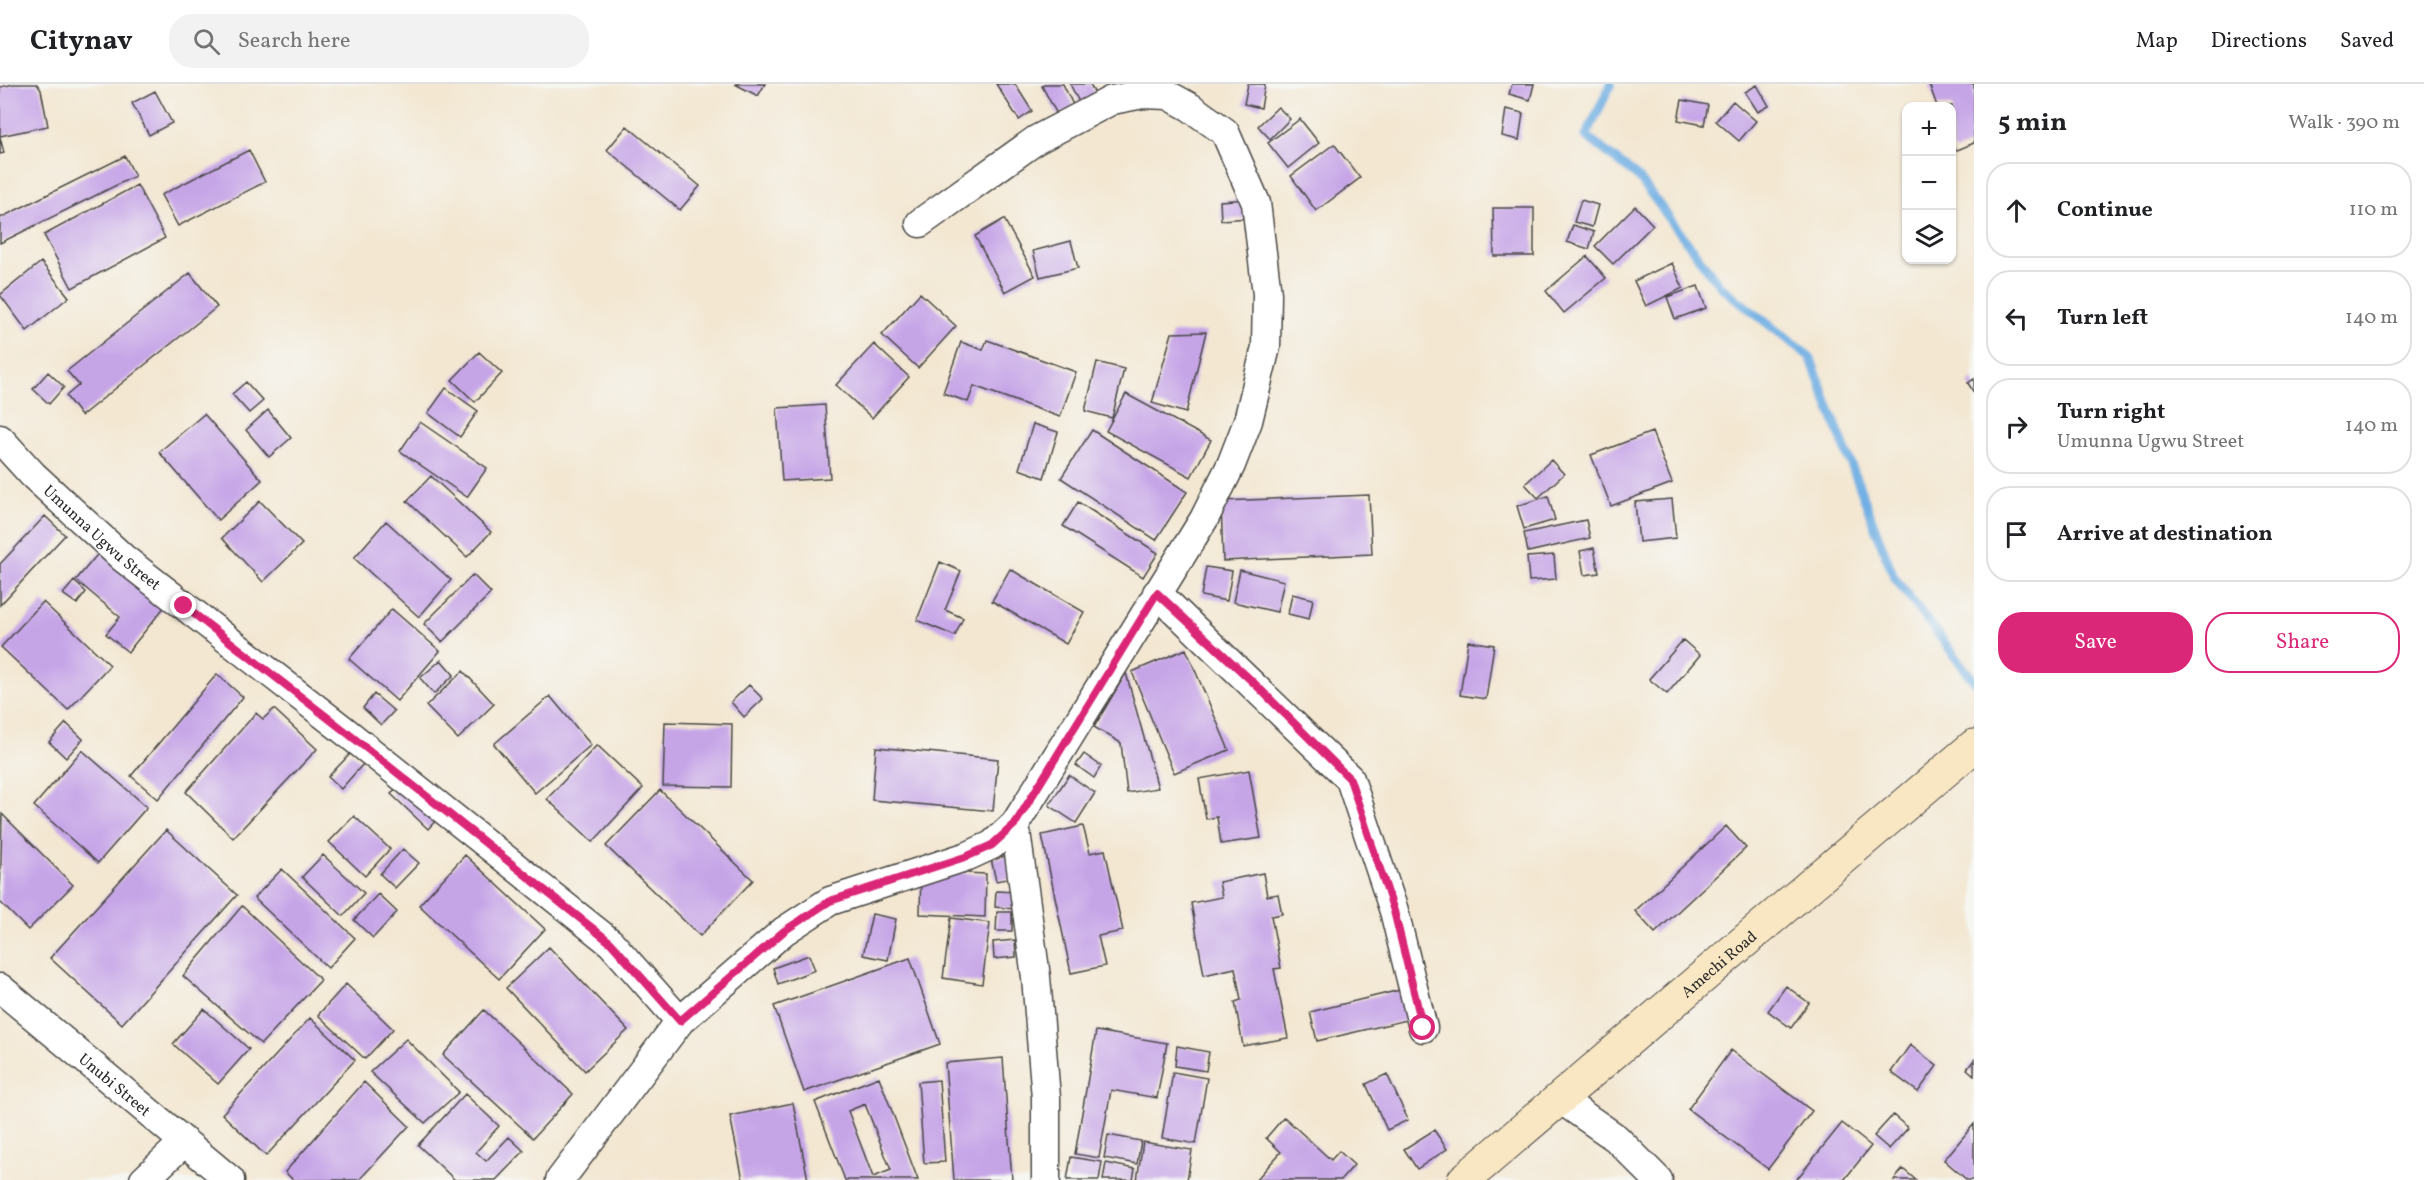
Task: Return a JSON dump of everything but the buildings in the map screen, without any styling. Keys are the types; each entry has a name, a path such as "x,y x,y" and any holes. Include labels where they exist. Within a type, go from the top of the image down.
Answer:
{"main road":[{"name":"Amechi Road","path":"1464,1180 1974,746"}],"street":[{"path":"560,1180 680,1021 784,931 830,901 968,856 992,845 1015,824 1204,519 1231,465 1248,421 1266,348 1267,294 1256,203 1225,132 1190,107 1168,95 1143,94 1112,100 1036,140 920,222"},
{"name":"Umunna Ugwu Street","path":"0,439 33,475 123,558 611,943 680,1021"},
{"path":"1157,593 1255,684 1350,779 1394,911 1423,1028"},
{"path":"1015,824 1036,977 1046,1098 1046,1180"},
{"name":"Unubi Street","path":"0,988 230,1180"},
{"path":"1560,1099 1616,1138 1658,1180"},
{"path":"144,1180 184,1142"}],"waterway":[{"path":"1611,84 1586,136 1639,178 1720,286 1810,357 1894,577 1974,681"}],"route":[{"path":"184,606 611,943 680,1021 784,931 830,901 968,856 992,845 1015,824 1157,593 1255,684 1350,779 1394,911 1423,1028"}]}
